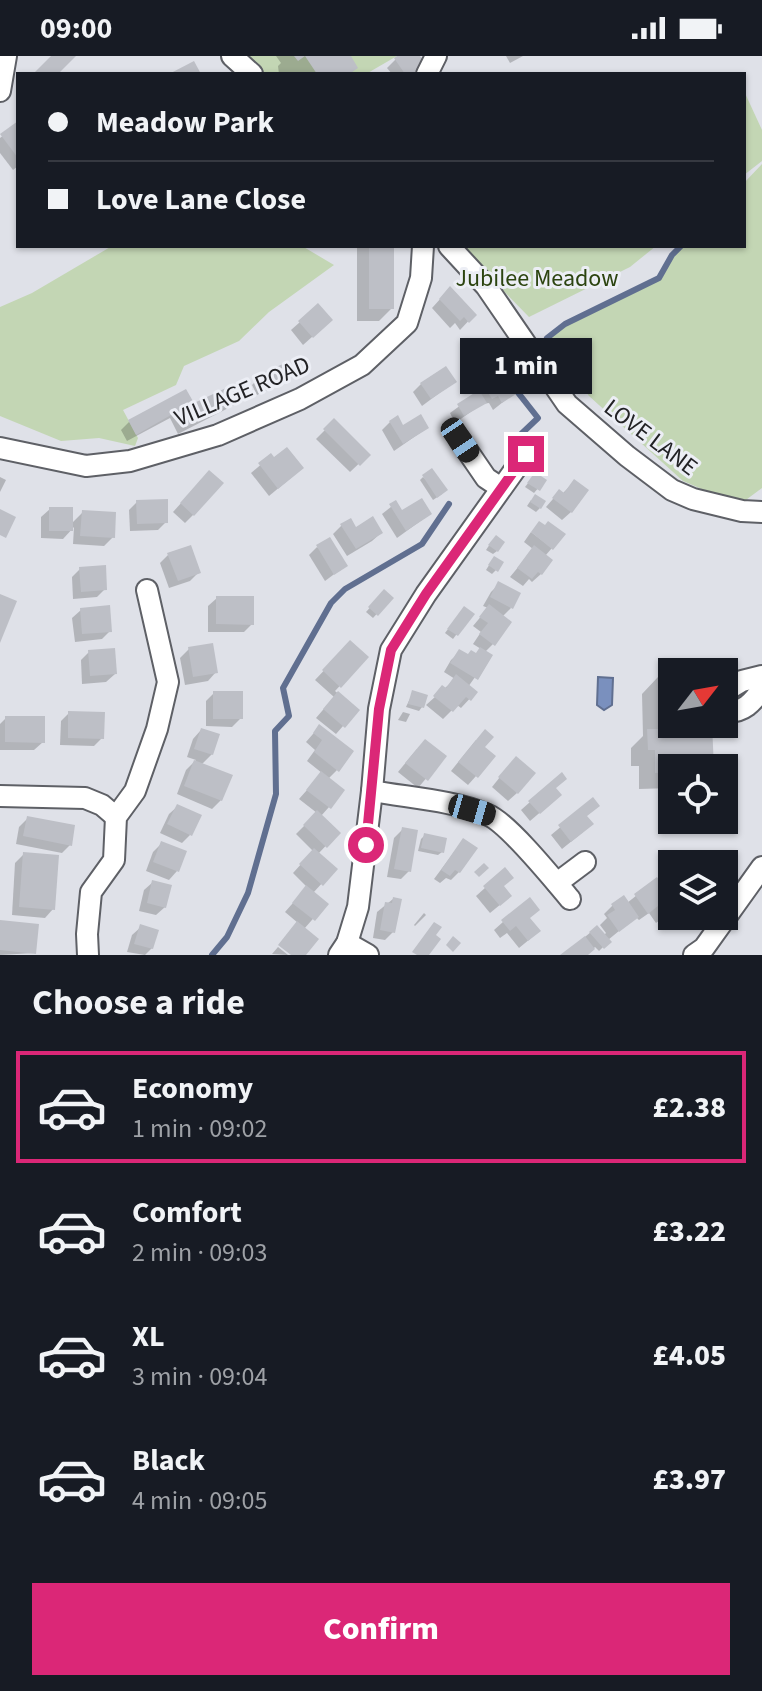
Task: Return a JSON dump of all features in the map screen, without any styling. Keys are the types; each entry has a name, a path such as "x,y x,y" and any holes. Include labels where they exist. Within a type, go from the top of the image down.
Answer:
{"street":[{"path":"0,91 6,56"},
{"path":"232,56 250,72"},
{"name":"VILLAGE ROAD","path":"0,448 86,466 130,461 218,435 300,399 362,365 407,323 421,278 423,248"},
{"name":"LOVE LANE","path":"451,248 486,286 567,404 627,456 672,490 693,499 762,512"},
{"path":"460,440 486,478 501,488"},
{"path":"368,955 343,949 358,907 379,709 391,650 426,594 526,454"},
{"path":"88,955 91,892 114,860 116,817 135,791 157,729 168,682 147,590"},
{"path":"738,683 762,676"},
{"path":"738,712 749,706 762,689"},
{"path":"372,791 453,805 491,816 563,891 585,862"},
{"path":"0,796 85,798 102,805 116,817"},
{"path":"694,955 704,948 762,867"}],"green space":[{"path":"241,56 397,56 369,72 257,72"},
{"path":"746,95 762,130 762,161 746,173"},
{"path":"762,164 762,488 739,505 683,481 589,396 547,338 565,324 659,278 679,248 746,248 746,181"},
{"path":"109,248 305,248 334,265 269,312 239,341 184,366 176,385 123,410 138,438 135,446 99,438 61,441 0,416 0,307 32,293"},
{"name":"Jubilee Meadow","path":"462,248 654,248 630,267 529,317"}],"water":[{"path":"598,677 613,678 612,705 604,710 597,705"}],"building":[{"path":"51,56 76,56 60,72 35,72"},
{"path":"305,56 351,56 358,68 352,72 316,72"},
{"path":"420,56 426,64 414,72 404,72 394,58"},
{"path":"194,61 200,72 173,72"},
{"path":"16,122 16,155 0,134"},
{"path":"369,248 394,248 394,309 369,309"},
{"path":"450,286 477,315 469,323 464,317 460,321 439,299"},
{"path":"318,303 333,320 313,338 298,321"},
{"path":"287,362 293,374 265,388 259,375"},
{"path":"446,366 457,382 431,399 420,383"},
{"path":"501,371 516,394 502,403 498,396 492,399 482,383"},
{"path":"243,380 250,394 186,427 178,411 136,435 128,420 186,389 194,403"},
{"path":"479,390 487,403 464,416 457,404"},
{"path":"421,414 429,428 403,444 389,421 398,415 403,425"},
{"path":"334,418 371,455 360,466 323,429"},
{"path":"287,447 304,468 278,489 258,463 271,453 274,457"},
{"path":"432,468 448,490 437,498 422,475"},
{"path":"209,470 224,483 194,516 180,503"},
{"path":"535,472 547,480 540,491 527,483"},
{"path":"574,479 589,490 572,513 552,498 559,489 564,493"},
{"path":"535,494 546,501 541,509 530,502"},
{"path":"422,498 432,514 406,531 389,504 396,500 402,510"},
{"path":"168,499 168,523 137,524 136,500"},
{"path":"49,507 73,507 73,531 49,531"},
{"path":"0,509 16,517 6,538 0,535"},
{"path":"82,510 116,512 115,538 80,536"},
{"path":"373,516 383,533 356,549 340,524 351,518 356,527"},
{"path":"539,521 545,525 548,521 566,534 553,550 531,532"},
{"path":"496,535 505,542 498,552 488,545"},
{"path":"330,537 348,566 334,575 316,545"},
{"path":"191,545 201,573 178,581 167,553"},
{"path":"534,545 553,560 542,575 538,572 532,579 517,568"},
{"path":"494,556 504,562 498,572 488,565"},
{"path":"106,565 107,590 81,592 79,567"},
{"path":"498,581 521,593 513,609 490,597"},
{"path":"384,589 394,598 378,616 368,607"},
{"path":"0,594 17,601 0,643"},
{"path":"216,596 254,596 254,625 216,624"},
{"path":"489,604 512,622 495,646 479,634 488,623 479,617"},
{"path":"110,605 112,632 82,634 80,608"},
{"path":"464,606 475,614 458,636 447,629"},
{"path":"350,640 369,657 341,688 322,670"},
{"path":"213,643 218,673 193,677 188,647"},
{"path":"480,647 493,655 478,680 450,663 459,649 468,654 471,650 476,653"},
{"path":"115,648 117,674 90,676 88,650"},
{"path":"456,674 478,692 471,701 466,697 453,712 433,696 442,685 446,688"},
{"path":"412,690 428,695 424,708 408,704"},
{"path":"213,691 243,691 243,719 213,719"},
{"path":"338,691 360,710 345,728 323,709"},
{"path":"68,711 105,712 104,739 68,738"},
{"path":"5,716 45,716 45,743 5,742"},
{"path":"319,724 354,751 339,772 314,752 322,740 313,733"},
{"path":"201,728 220,734 213,755 194,749"},
{"path":"485,729 494,737 485,747 496,756 478,778 458,762"},
{"path":"647,729 658,729 658,738 713,738 713,754 658,754 658,773 655,773 655,750 648,750"},
{"path":"425,739 447,756 428,781 405,763"},
{"path":"516,756 536,773 518,794 498,777"},
{"path":"194,760 233,775 222,801 184,786"},
{"path":"321,771 345,790 331,809 306,790"},
{"path":"562,772 567,779 556,788 562,795 540,814 528,801"},
{"path":"593,797 600,806 587,816 594,824 571,842 558,825"},
{"path":"177,804 202,815 192,836 167,824"},
{"path":"317,810 341,833 327,848 303,825"},
{"path":"27,816 75,825 72,846 23,836"},
{"path":"402,827 418,830 411,872 394,869"},
{"path":"424,833 447,838 444,853 421,848"},
{"path":"463,838 478,848 460,873 455,870 450,876 441,870"},
{"path":"161,841 187,851 179,872 153,862"},
{"path":"314,848 338,869 323,886 299,864"},
{"path":"23,852 59,855 55,910 19,907"},
{"path":"484,863 489,868 479,877 474,872"},
{"path":"505,867 514,878 504,886 512,896 500,906 483,886"},
{"path":"657,877 658,906 648,914 634,894"},
{"path":"152,880 172,885 166,908 147,903"},
{"path":"306,885 329,904 315,921 292,903"},
{"path":"624,895 639,917 619,932 607,915 615,910 611,904"},
{"path":"393,897 402,899 395,933 380,930 385,902 392,903"},
{"path":"530,897 540,910 530,918 541,931 528,941 516,926 510,931 501,920"},
{"path":"0,920 39,924 36,954 0,950"},
{"path":"297,921 319,939 306,955 291,955 278,945"},
{"path":"434,922 442,927 436,935 441,939 429,955 412,952"},
{"path":"140,924 159,930 153,949 134,944"},
{"path":"597,925 612,942 604,949 589,932"},
{"path":"453,936 461,943 453,952 446,945"},
{"path":"585,936 595,949 588,955 560,955"}],"waterway":[{"path":"547,338 565,324 659,278 679,248"},
{"path":"501,371 538,418 518,437"},
{"path":"212,955 227,937 248,893 276,794 275,731 289,716 283,688 331,603 345,589 422,544 449,504"}],"route":[{"path":"366,845 379,709 391,650 426,594 526,454"}]}
